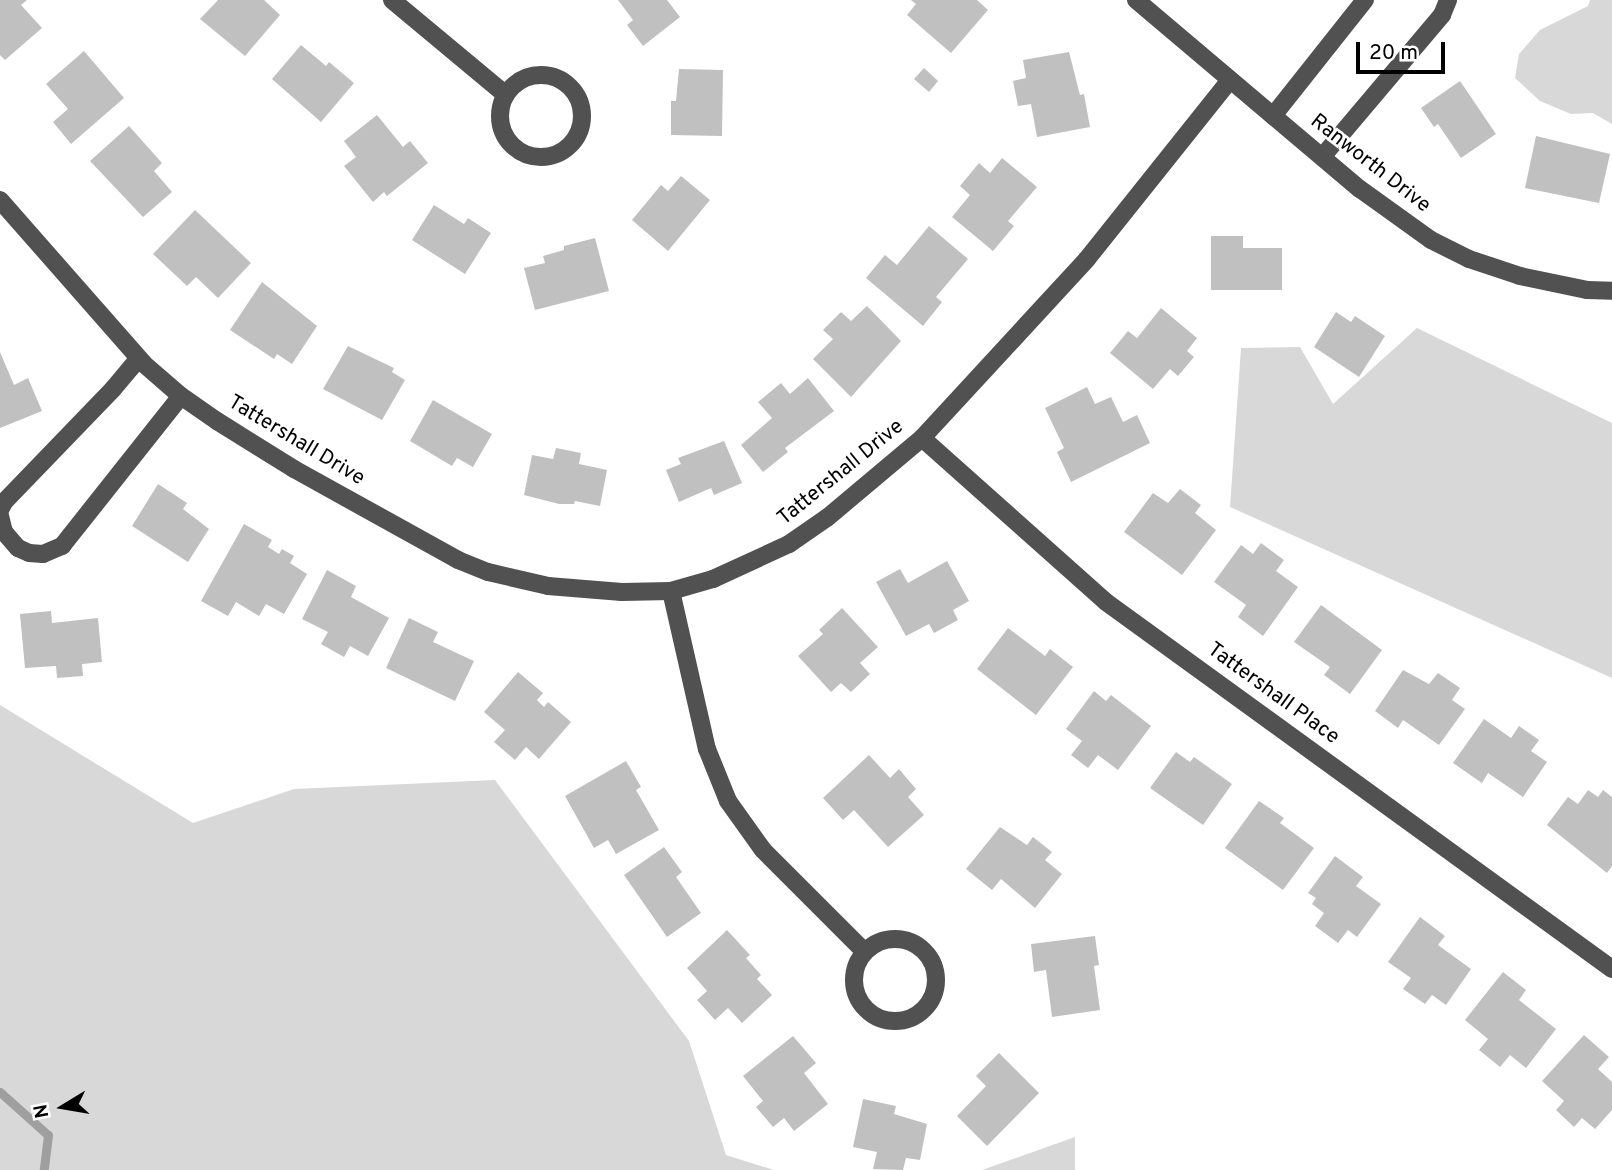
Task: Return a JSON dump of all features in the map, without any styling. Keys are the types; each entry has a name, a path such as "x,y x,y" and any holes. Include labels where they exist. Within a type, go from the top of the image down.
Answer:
{"street":[{"path":"392,0 506,94"},
{"name":"Ranworth Drive","path":"1136,0 1322,157 1411,227 1469,259 1550,284 1612,291"},
{"path":"1273,116 1365,0"},
{"path":"1322,157 1442,15 1448,0"},
{"path":"534,75 559,79 578,98 582,126 575,139 553,156 539,158 525,155 513,147 500,125 500,112 506,94 521,80 534,75"},
{"name":"Tattershall Drive","path":"0,200 139,358 181,396 294,469 458,560 488,572 548,586 622,592 671,591 713,579 789,544 828,517 922,438 1087,259 1230,80"},
{"path":"139,358 113,389 4,502 0,513 4,532 18,548 29,553 43,554 62,546 181,396"},
{"name":"Tattershall Place","path":"922,438 1106,602 1612,969"},
{"path":"671,591 707,749 728,802 764,850 865,952"},
{"path":"887,939 901,939 923,950 933,962 936,975 935,990 930,1003 914,1017 893,1022 867,1011 854,988 854,975 865,952 887,939"}],"shaded area":[{"path":"1590,0 1612,0 1612,124 1593,113 1571,114 1540,101 1515,78 1519,54 1540,30 1588,6"},
{"path":"1417,328 1612,423 1612,678 1230,507 1241,348 1300,347 1333,404"},
{"path":"0,705 193,823 294,789 495,780 689,1041 726,1155 774,1170 0,1170"},
{"path":"1075,1137 1075,1170 982,1170"}],"building":[{"path":"0,0 27,0 21,5 42,28 5,60 0,55"},
{"path":"218,0 264,0 280,15 245,56 200,19"},
{"path":"618,0 667,0 680,17 643,46 627,25 633,20"},
{"path":"911,0 977,0 988,10 951,53 907,15 916,4"},
{"path":"301,45 326,66 329,62 354,83 321,122 272,79"},
{"path":"84,51 124,98 71,144 53,122 68,109 46,84"},
{"path":"1069,52 1080,95 1084,94 1090,127 1037,137 1031,104 1018,106 1013,81 1026,78 1023,60"},
{"path":"924,68 938,81 929,92 914,79"},
{"path":"679,69 723,70 722,136 671,135 671,101 676,101"},
{"path":"1460,81 1496,134 1461,158 1438,124 1434,127 1421,108"},
{"path":"377,115 403,147 410,141 428,163 387,196 384,192 373,202 344,166 356,157 344,141"},
{"path":"129,126 162,163 154,171 172,192 143,217 90,161"},
{"path":"1536,136 1610,154 1599,203 1525,188"},
{"path":"1002,158 1037,187 1008,221 1014,226 993,251 952,217 970,195 960,186 979,163 990,173"},
{"path":"681,176 710,200 668,251 632,220 661,185 668,191"},
{"path":"434,205 464,224 468,218 491,233 465,274 412,240"},
{"path":"195,210 251,263 218,298 196,277 187,286 153,254"},
{"path":"929,226 968,259 936,297 942,302 923,326 866,278 885,255 897,265"},
{"path":"1211,236 1243,236 1243,248 1282,248 1282,290 1211,290"},
{"path":"595,238 609,291 535,310 524,268 545,263 543,256 564,250 564,246"},
{"path":"262,282 317,326 292,364 277,354 274,359 230,330"},
{"path":"867,306 901,341 851,397 813,359 833,339 823,330 841,312 851,321"},
{"path":"1161,308 1197,338 1187,351 1194,357 1178,376 1170,369 1153,389 1110,353 1128,331 1137,338"},
{"path":"1336,312 1351,322 1355,316 1385,336 1359,377 1314,347"},
{"path":"348,346 394,368 392,372 405,380 382,420 323,389"},
{"path":"0,352 14,385 28,378 42,411 0,428"},
{"path":"808,378 834,411 785,448 788,452 763,472 741,445 772,418 758,402 781,383 790,394"},
{"path":"1087,387 1095,404 1111,397 1123,422 1137,415 1150,443 1071,482 1057,452 1064,448 1045,408"},
{"path":"433,400 492,434 473,467 457,458 452,466 410,441"},
{"path":"724,441 742,483 714,495 711,488 679,502 666,470 681,464 678,458"},
{"path":"556,448 581,453 579,464 607,470 600,506 575,501 574,504 559,504 524,495 532,455 553,459"},
{"path":"158,484 187,503 183,509 209,529 188,562 132,526"},
{"path":"1180,489 1201,505 1195,513 1216,530 1182,575 1124,532 1153,493 1168,503"},
{"path":"244,524 272,540 268,547 279,554 282,549 294,556 290,563 307,574 284,614 266,604 259,616 236,602 228,616 201,601"},
{"path":"1261,543 1284,560 1276,571 1298,587 1263,636 1238,617 1246,605 1214,582 1241,545 1253,554"},
{"path":"947,561 969,601 953,610 958,620 934,633 929,624 906,636 876,582 900,569 908,583"},
{"path":"327,570 356,586 351,597 389,618 368,656 350,646 344,657 321,644 328,632 302,619"},
{"path":"1321,605 1382,650 1350,694 1324,675 1330,667 1294,642"},
{"path":"842,608 878,647 860,663 870,674 851,692 841,683 831,692 798,656 823,634 819,630"},
{"path":"51,611 52,623 98,618 102,662 82,664 83,676 57,678 56,666 25,668 20,614"},
{"path":"409,618 438,632 433,642 474,661 455,701 386,668"},
{"path":"1008,628 1045,656 1050,649 1073,667 1036,715 977,669"},
{"path":"1403,670 1429,684 1438,673 1460,688 1452,700 1465,709 1439,745 1403,720 1398,728 1375,711"},
{"path":"518,672 543,693 537,700 544,707 548,702 571,722 539,759 526,747 515,760 494,742 505,730 484,712"},
{"path":"1094,691 1106,701 1111,695 1151,726 1118,770 1098,755 1088,768 1071,755 1082,741 1066,729"},
{"path":"1484,719 1511,738 1519,726 1539,740 1531,751 1547,762 1523,797 1488,773 1482,783 1453,763"},
{"path":"1176,752 1190,762 1194,757 1232,784 1203,825 1150,788"},
{"path":"869,755 890,778 899,769 916,789 908,797 924,815 888,847 854,810 843,820 823,798"},
{"path":"626,761 641,787 636,790 659,830 616,854 608,840 594,848 565,796"},
{"path":"1588,790 1598,797 1603,790 1612,797 1612,866 1607,873 1547,825 1568,797 1578,804"},
{"path":"1259,801 1284,818 1280,823 1314,848 1283,890 1225,848"},
{"path":"1000,827 1027,845 1033,837 1052,852 1045,860 1062,874 1035,908 1001,879 992,890 966,869"},
{"path":"664,847 682,872 676,877 701,913 667,937 624,875"},
{"path":"1335,856 1363,877 1356,886 1381,904 1357,937 1348,930 1338,943 1315,926 1324,913 1312,904 1316,898 1308,893"},
{"path":"1420,917 1445,936 1438,945 1471,969 1446,1005 1432,995 1425,1004 1403,989 1411,978 1388,962"},
{"path":"727,930 750,955 746,958 761,975 757,979 772,995 742,1023 728,1008 715,1020 697,1000 707,991 687,968"},
{"path":"1095,936 1099,965 1094,966 1100,1010 1052,1017 1046,970 1034,972 1031,944"},
{"path":"1503,972 1526,990 1519,1000 1556,1029 1526,1068 1510,1055 1500,1067 1479,1050 1488,1039 1465,1020"},
{"path":"1584,1035 1609,1057 1598,1069 1612,1082 1612,1110 1595,1129 1582,1118 1574,1127 1556,1110 1564,1101 1542,1081"},
{"path":"793,1036 816,1063 804,1073 828,1104 794,1131 784,1118 773,1127 756,1107 763,1101 743,1076"},
{"path":"999,1053 1039,1093 987,1146 957,1116 986,1086 976,1076"},
{"path":"863,1099 896,1106 894,1114 927,1124 920,1160 906,1158 903,1170 873,1169 877,1152 853,1147"}],"waterway":[{"path":"0,1092 48,1135 44,1170"}]}
